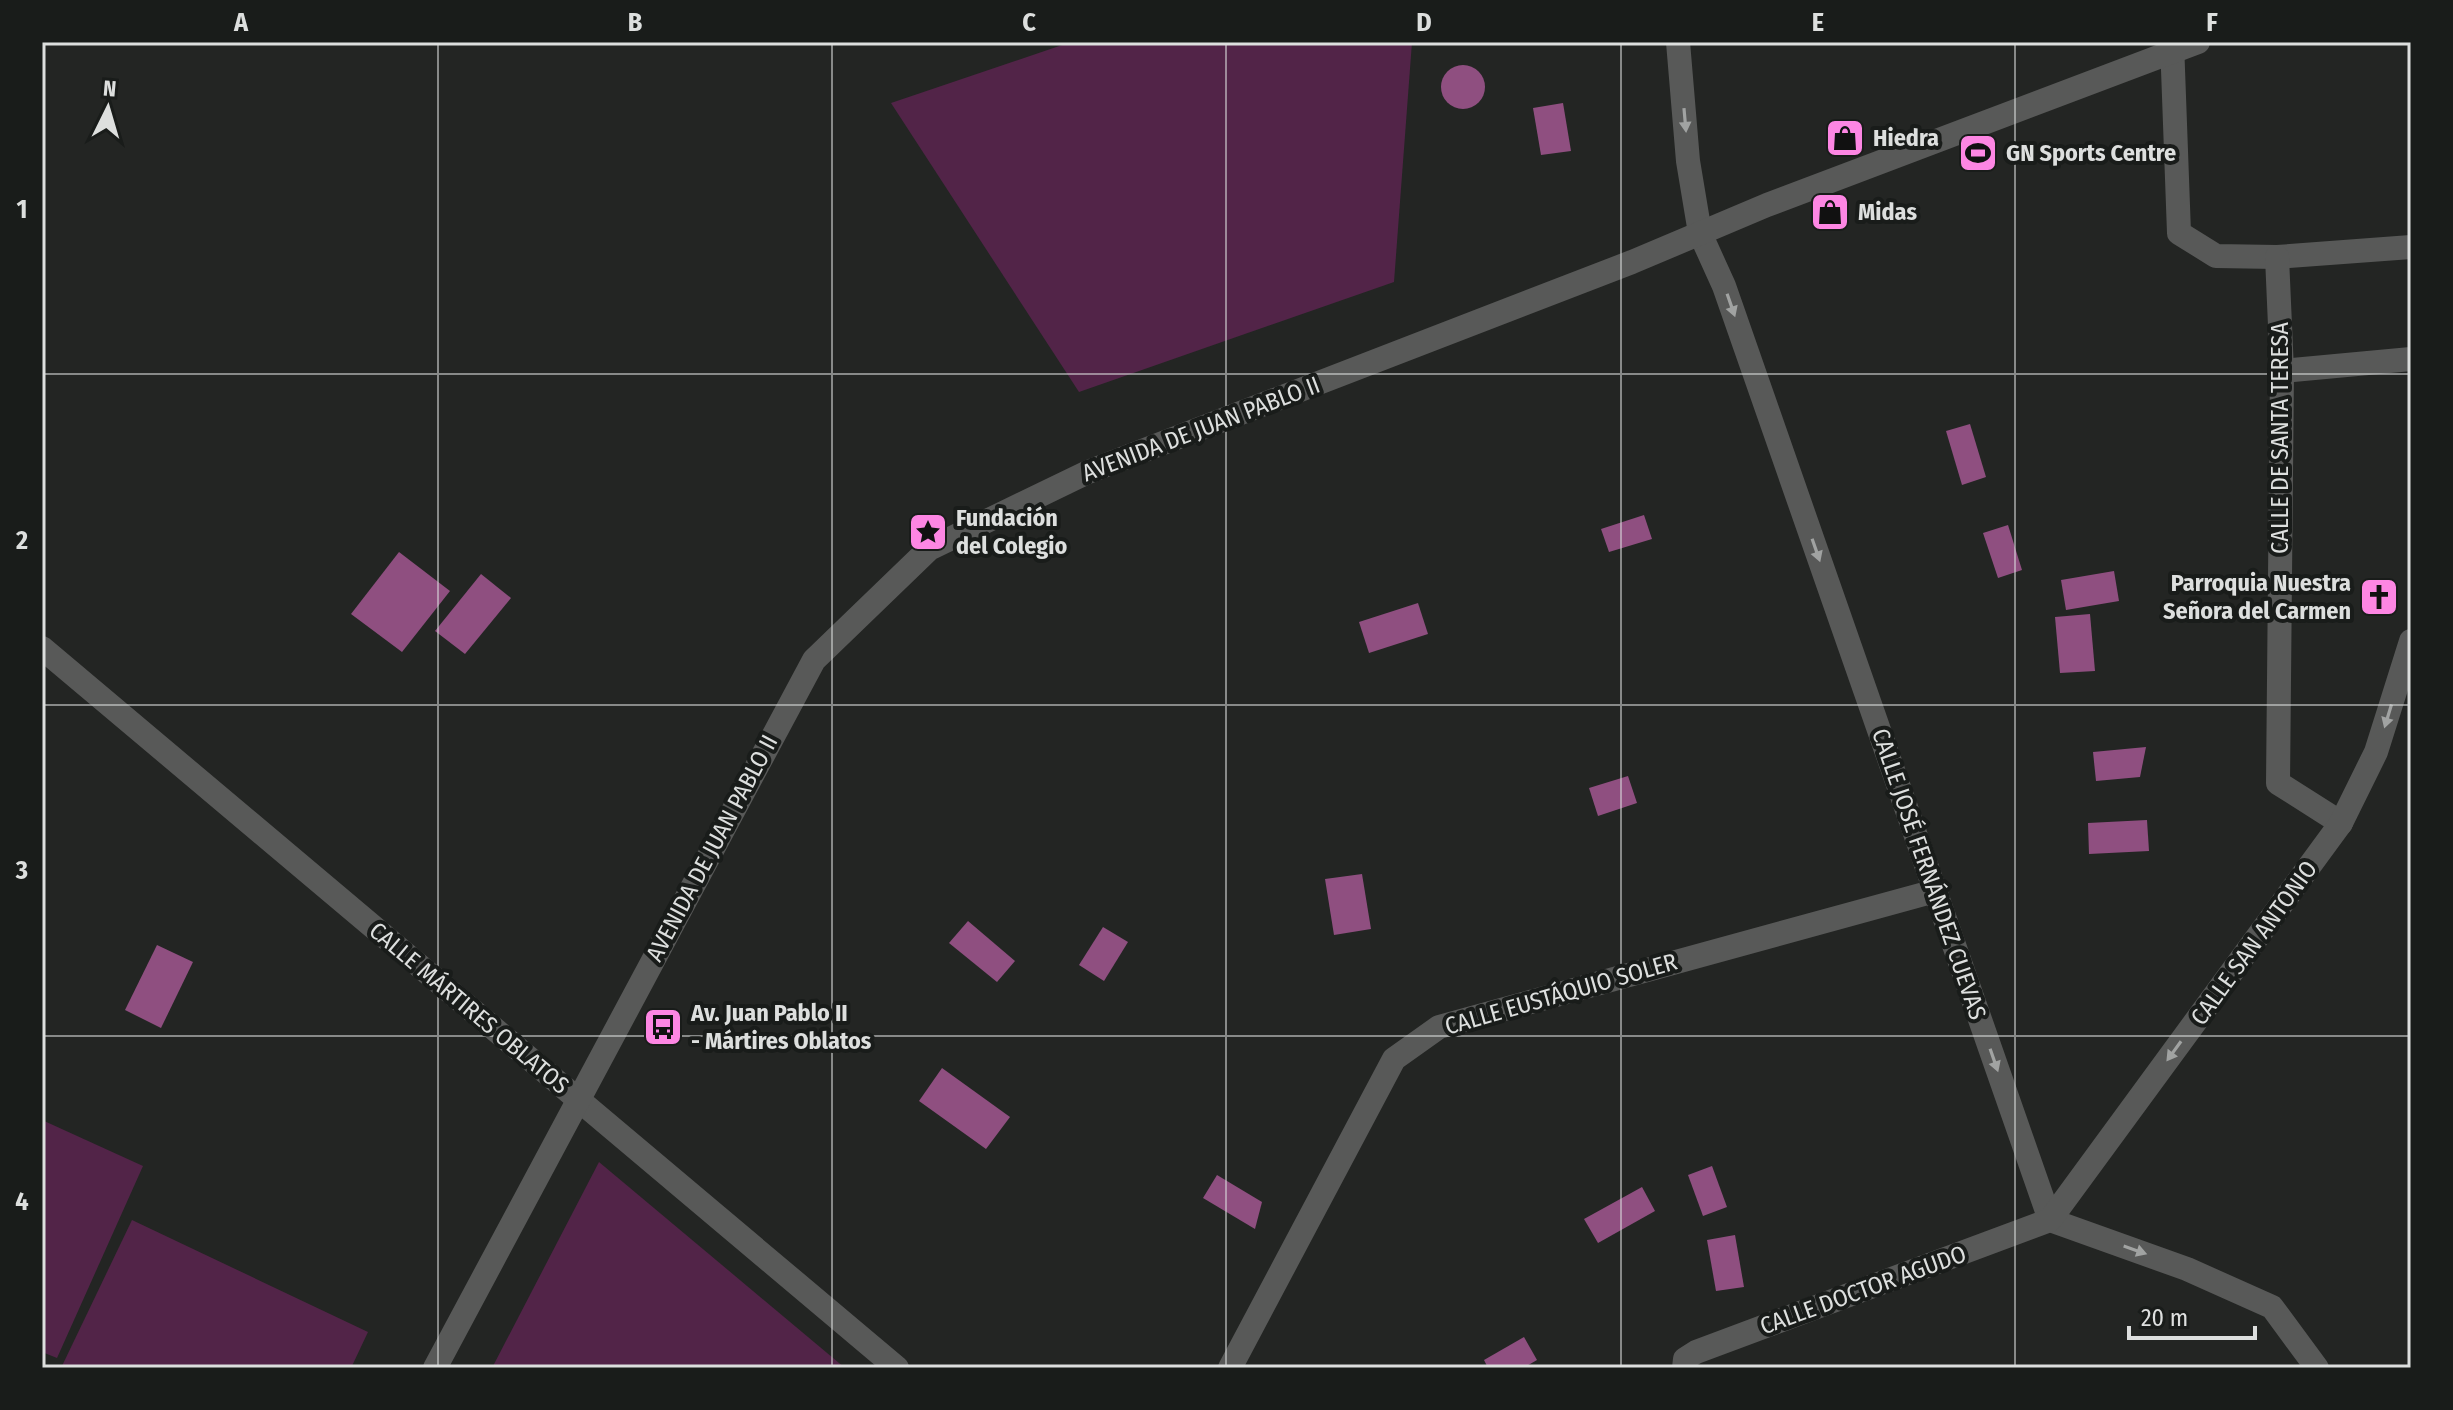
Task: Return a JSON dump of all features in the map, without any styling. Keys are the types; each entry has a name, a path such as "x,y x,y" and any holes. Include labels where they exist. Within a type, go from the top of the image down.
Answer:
{"street":[{"name":"CALLE JOSÉ FERNÁNDEZ CUEVAS","path":"1678,42 1688,161 1700,233 1724,286 2050,1220"},
{"name":"AVENIDA DE JUAN PABLO II","path":"435,1368 555,1147 576,1098 814,660 929,549 1088,472 2172,47 2198,42"},
{"path":"2172,47 2179,233 2216,256 2277,257 2411,247"},
{"name":"CALLE DE SANTA TERESA","path":"2277,257 2282,371 2278,783 2341,823"},
{"path":"2282,371 2411,359"},
{"name":"CALLE SAN ANTONIO","path":"2050,1220 2341,823 2376,752 2411,641"},
{"name":"CALLE MÁRTIRES OBLATOS","path":"42,648 897,1368"},
{"name":"CALLE EUSTÁQUIO SOLER","path":"1230,1368 1394,1059 1439,1027 1935,891"},
{"path":"2050,1220 2187,1269 2272,1307 2317,1368"},
{"name":"CALLE DOCTOR AGUDO","path":"1684,1368 1685,1359 1696,1352 2050,1220"}],"shaded area":[{"path":"1071,42 1412,42 1394,282 1079,392 891,103"},
{"path":"1463,65 1479,71 1485,87 1479,103 1463,109 1447,103 1441,87 1447,71"},
{"path":"1563,103 1571,151 1541,155 1533,108"},
{"path":"1970,424 1986,477 1962,485 1946,431"},
{"path":"1644,515 1652,539 1609,552 1601,529"},
{"path":"2008,525 2022,570 1998,578 1983,533"},
{"path":"399,552 450,591 402,652 351,614"},
{"path":"2114,571 2119,601 2066,610 2061,580"},
{"path":"481,574 511,598 465,654 435,631"},
{"path":"1418,603 1428,634 1369,653 1359,622"},
{"path":"2090,614 2095,671 2060,673 2055,617"},
{"path":"2146,747 2140,777 2096,781 2093,752"},
{"path":"1628,776 1637,803 1598,816 1589,788"},
{"path":"2147,820 2149,851 2089,854 2088,823"},
{"path":"1362,874 1371,929 1334,935 1325,879"},
{"path":"968,921 1015,961 997,982 949,943"},
{"path":"1103,927 1128,942 1104,981 1079,965"},
{"path":"157,945 193,962 161,1028 125,1010"},
{"path":"942,1068 1010,1117 986,1149 919,1101"},
{"path":"42,1120 143,1166 57,1358 42,1352"},
{"path":"599,1162 845,1368 492,1368"},
{"path":"1712,1166 1727,1207 1703,1216 1688,1175"},
{"path":"1217,1175 1262,1202 1255,1229 1203,1198"},
{"path":"1642,1187 1655,1211 1598,1243 1584,1219"},
{"path":"132,1220 368,1332 351,1368 62,1366"},
{"path":"1735,1235 1744,1287 1716,1291 1707,1240"},
{"path":"1524,1337 1537,1360 1523,1368 1488,1368 1484,1360"}],"place":[{"name":"Hiedra","path":"1845,138"},
{"name":"GN Sports Centre","path":"1978,153"},
{"name":"Midas","path":"1830,212"},
{"name":"Fundación del Colegio","path":"928,532"},
{"name":"Parroquia Nuestra Señora del Carmen","path":"2379,597"},
{"name":"Av. Juan Pablo II - Mártires Oblatos","path":"663,1027"}]}
